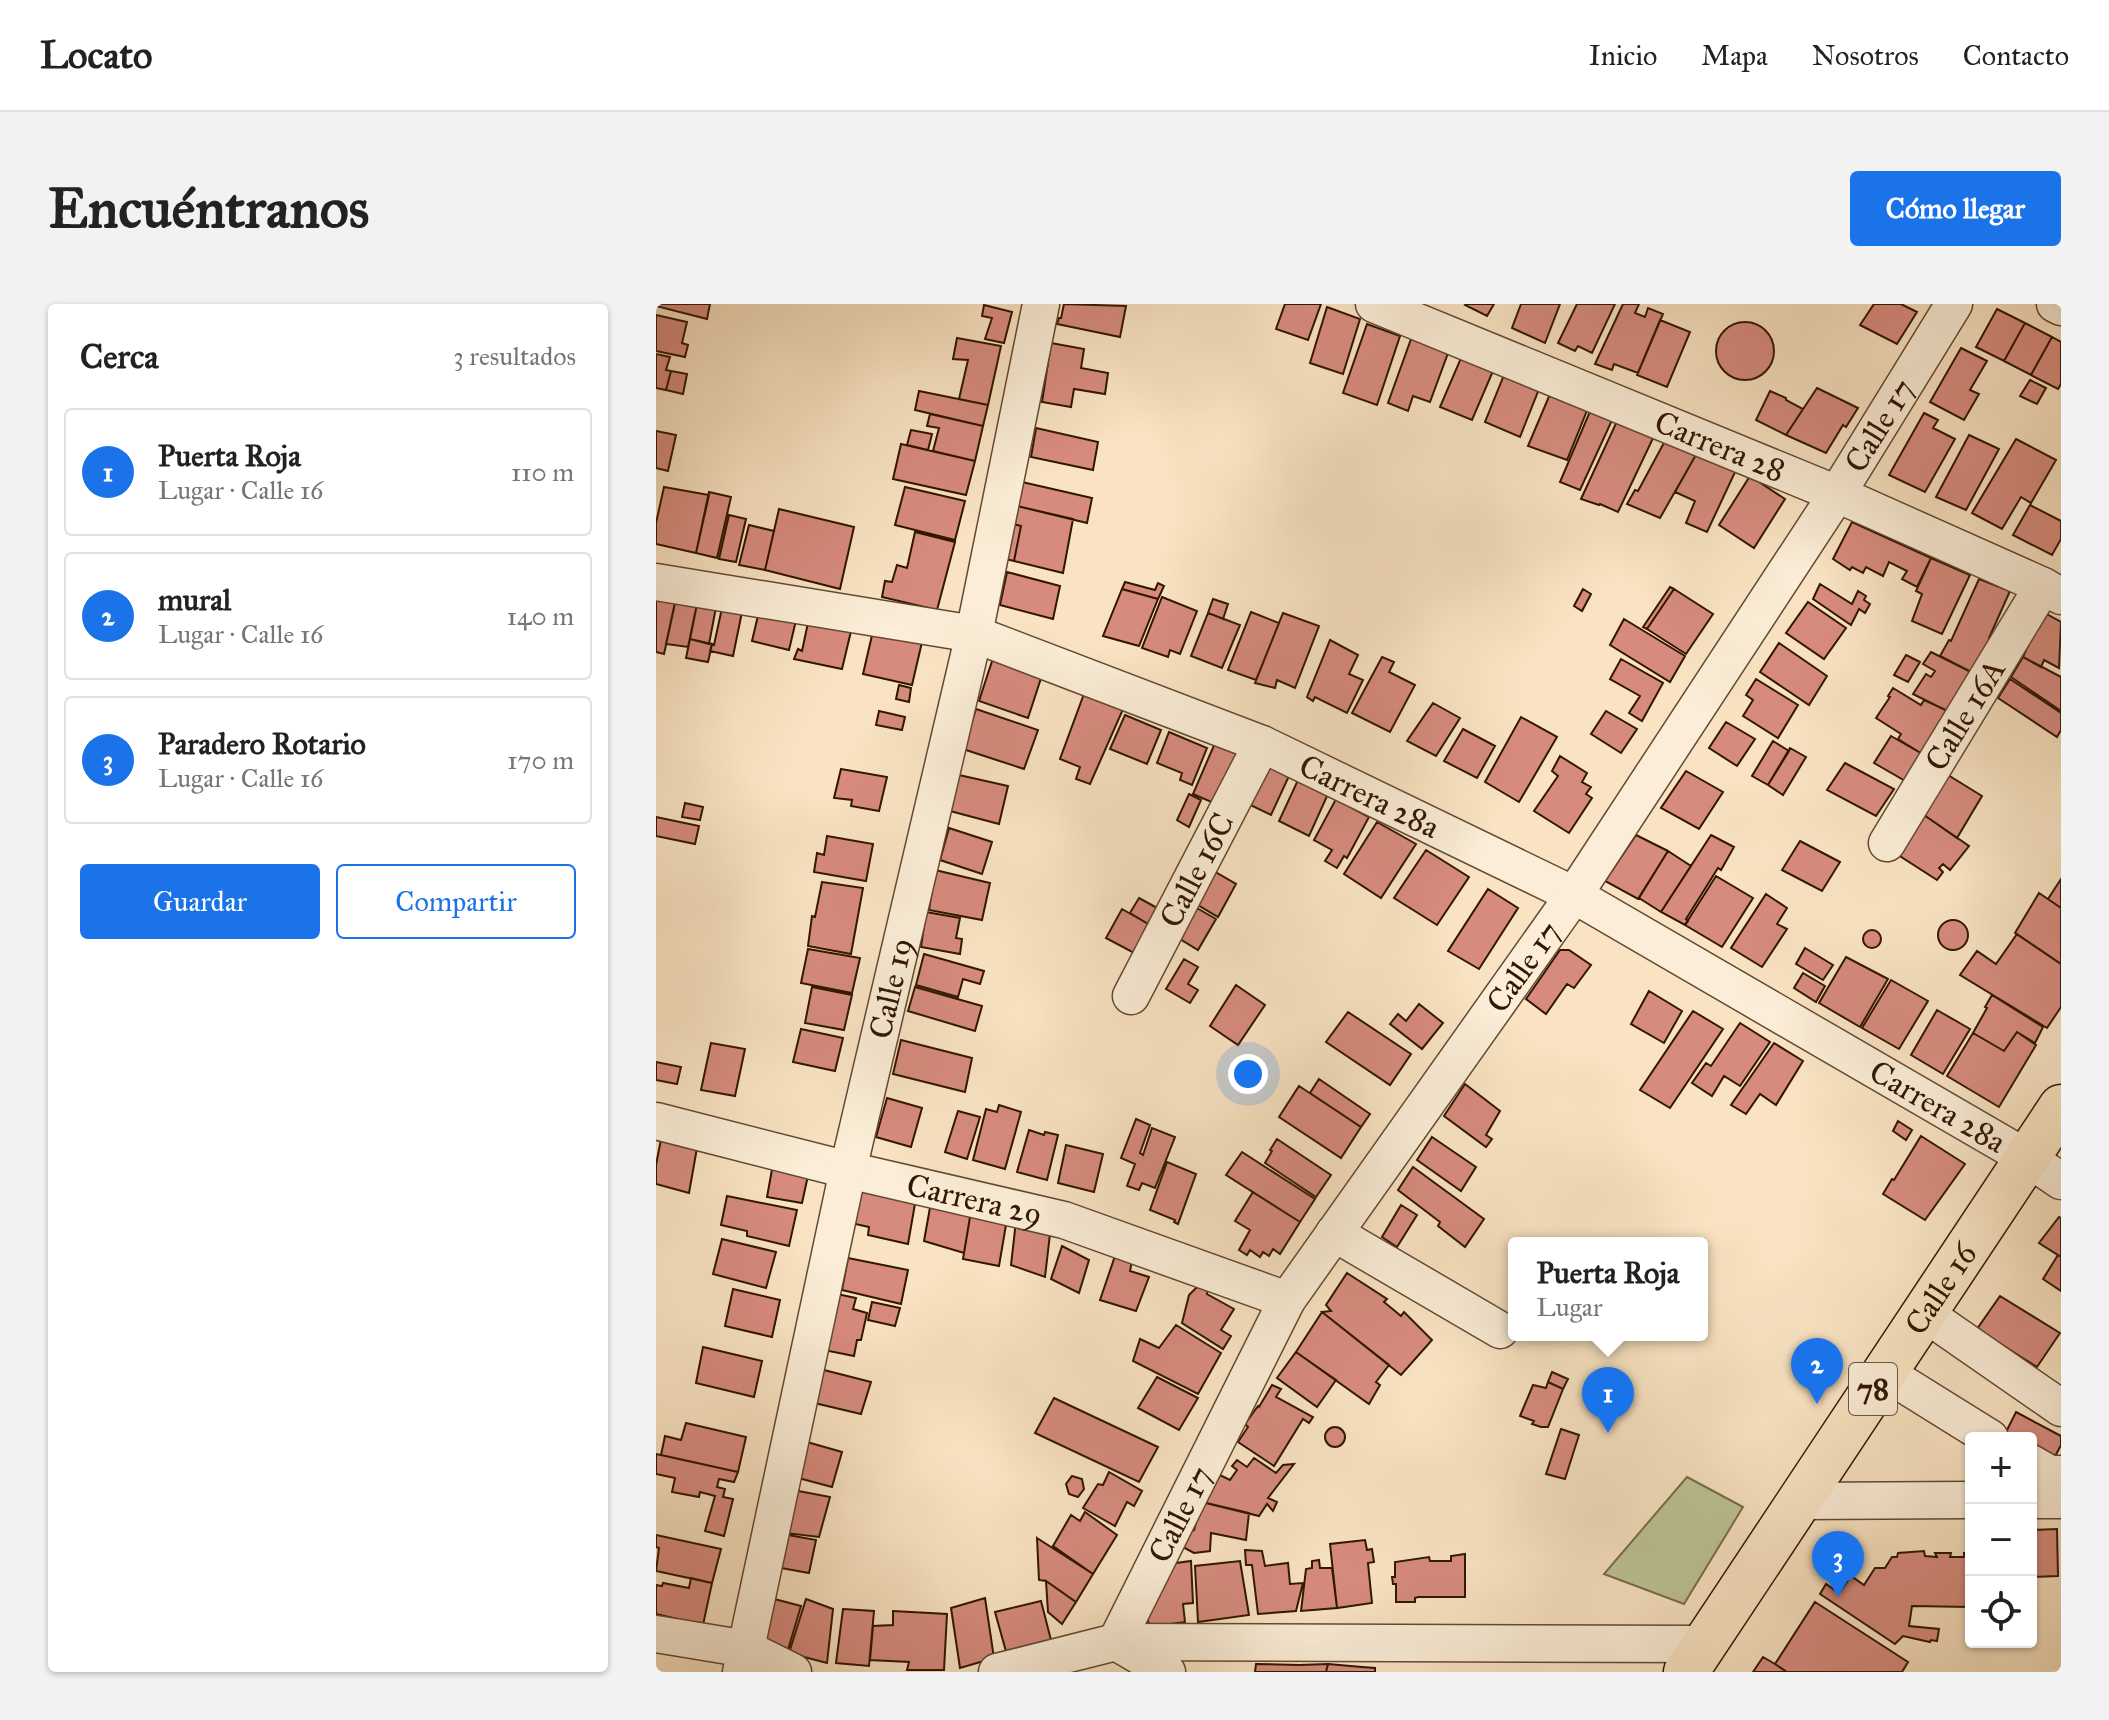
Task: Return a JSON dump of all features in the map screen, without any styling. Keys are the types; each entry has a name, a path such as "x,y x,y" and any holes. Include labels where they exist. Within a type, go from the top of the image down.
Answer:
{"highway":[{"name":"Calle 16","path":"1695,1658 1924,1313 2044,1170 2061,1107"}],"street":[{"name":"Calle 19","path":"744,1660 848,1170 974,634 1041,304"},
{"name":"Carrera 28","path":"1374,304 1837,494 2052,591"},
{"name":"Calle 17","path":"1116,1642 1287,1300 1574,895 1837,494 1954,304"},
{"path":"2055,304 2061,307"},
{"name":"Carrera 28a","path":"656,582 974,634 1262,744 1574,895 2044,1170"},
{"name":"Calle 16A","path":"1887,843 2052,591"},
{"name":"Calle 16C","path":"1131,996 1262,744"},
{"name":"Carrera 29","path":"656,1121 1064,1220 1287,1300"},
{"path":"1334,1233 1500,1330"},
{"path":"1924,1313 2061,1408"},
{"path":"1884,1372 1980,1432"},
{"path":"2037,1466 2050,1474 2061,1474"},
{"path":"1799,1501 1965,1500"},
{"path":"2037,1500 2061,1500"},
{"path":"656,1634 793,1672"},
{"path":"997,1672 1116,1642 1695,1658"},
{"path":"1116,1642 1167,1672"}],"green space":[{"path":"1687,1477 1743,1507 1684,1604 1604,1574"}],"building":[{"path":"656,304 710,304 707,319"},
{"path":"1064,304 1126,306 1120,337 1057,324"},
{"path":"1285,304 1321,304 1308,340 1276,329"},
{"path":"1466,304 1494,304 1487,316"},
{"path":"1521,304 1560,304 1545,343 1512,328"},
{"path":"1577,304 1615,304 1592,353 1578,346 1575,351 1558,343"},
{"path":"1623,304 1639,304 1635,313 1645,317 1648,308 1663,314 1638,373 1614,364 1612,370 1595,364"},
{"path":"1874,304 1901,304 1917,312 1897,344 1860,325"},
{"path":"984,305 1012,312 1004,343 985,339 992,318 982,316"},
{"path":"1327,307 1360,319 1343,374 1310,363"},
{"path":"1997,309 2025,323 2004,361 1976,347"},
{"path":"656,315 687,322 682,343 688,345 685,357 656,351"},
{"path":"1660,320 1690,332 1667,387 1637,375"},
{"path":"1745,322 1766,330 1774,351 1766,372 1745,380 1724,372 1716,351 1724,330"},
{"path":"2025,323 2052,337 2031,375 2004,361"},
{"path":"1367,324 1400,336 1377,405 1343,393"},
{"path":"2052,337 2061,342 2061,384 2058,389 2031,375"},
{"path":"957,338 1001,346 988,405 959,399 968,360 953,359"},
{"path":"1411,339 1448,353 1430,402 1413,396 1408,411 1388,403"},
{"path":"1051,343 1084,349 1081,368 1108,373 1105,394 1074,389 1071,407 1042,402"},
{"path":"1961,348 1987,361 1970,390 1979,394 1964,420 1930,402"},
{"path":"656,354 670,357 666,370 671,371 666,390 656,388"},
{"path":"1461,358 1493,371 1472,420 1440,407"},
{"path":"671,371 687,374 683,394 666,390"},
{"path":"1504,375 1539,389 1520,437 1485,422"},
{"path":"2030,380 2046,388 2037,404 2020,396"},
{"path":"1817,388 1858,408 1826,453 1786,435"},
{"path":"919,391 988,405 983,426 915,410"},
{"path":"1770,391 1803,409 1786,435 1756,420"},
{"path":"1550,394 1588,408 1567,460 1528,446"},
{"path":"1591,409 1613,418 1580,490 1560,482"},
{"path":"1924,413 1938,420 1933,428 1955,439 1925,492 1889,475"},
{"path":"930,414 983,426 975,461 933,451 939,428 927,426"},
{"path":"1618,419 1655,434 1618,512 1581,499"},
{"path":"1036,428 1098,442 1093,470 1031,457"},
{"path":"911,430 932,434 928,450 907,445"},
{"path":"656,431 676,435 668,471 656,468"},
{"path":"1969,435 1999,449 1966,510 1936,497"},
{"path":"1666,439 1697,453 1660,518 1627,504 1635,490 1638,491"},
{"path":"2016,439 2056,460 2031,503 2021,497 2002,529 1972,513"},
{"path":"901,444 975,461 966,495 893,479"},
{"path":"1697,453 1736,470 1707,532 1686,523 1695,501 1675,492"},
{"path":"1750,476 1785,499 1754,548 1719,525"},
{"path":"1022,482 1092,498 1087,523 1017,506"},
{"path":"664,487 709,495 696,553 656,544 656,523"},
{"path":"905,487 965,501 955,540 895,525"},
{"path":"709,492 731,497 717,558 696,553"},
{"path":"2030,505 2061,521 2061,539 2052,555 2013,535"},
{"path":"1017,506 1073,519 1063,573 1014,561 1021,526 1013,524"},
{"path":"779,509 854,527 840,589 765,570"},
{"path":"729,515 746,519 736,562 719,559"},
{"path":"1852,522 1931,558 1917,587 1902,579 1907,571 1889,562 1883,576 1866,567 1863,573 1852,567 1850,570 1833,559"},
{"path":"1013,524 1021,526 1014,561 1006,559"},
{"path":"749,525 774,531 765,570 739,565"},
{"path":"915,532 955,542 937,610 882,597 885,581 892,582 897,565 907,568"},
{"path":"1931,558 1970,575 1942,634 1912,621 1922,594 1916,591"},
{"path":"1007,572 1060,586 1053,619 1000,605"},
{"path":"1979,579 2010,591 1989,638 1998,641 1977,675 1940,656 1951,641"},
{"path":"1125,582 1155,590 1158,583 1164,586 1158,599 1122,589"},
{"path":"1820,584 1852,604 1858,591 1866,596 1864,600 1870,604 1865,613 1859,609 1851,625 1813,599"},
{"path":"1670,587 1674,589 1647,629 1643,627"},
{"path":"1122,589 1158,599 1139,646 1103,636"},
{"path":"1583,589 1591,594 1582,611 1574,606"},
{"path":"1674,589 1713,614 1686,654 1647,629"},
{"path":"656,590 677,594 664,654 656,652"},
{"path":"677,593 698,599 688,647 666,644"},
{"path":"1162,597 1197,611 1180,654 1170,650 1168,657 1142,648"},
{"path":"698,599 717,602 709,644 690,639"},
{"path":"1213,599 1228,604 1223,619 1208,613"},
{"path":"1808,602 1846,628 1824,659 1786,633"},
{"path":"760,607 797,616 789,650 752,641"},
{"path":"722,608 742,612 733,656 710,651"},
{"path":"1251,612 1279,623 1256,680 1228,670"},
{"path":"2043,612 2061,622 2059,668 2044,660 2041,667 2023,657"},
{"path":"1208,613 1240,625 1222,668 1191,656"},
{"path":"1283,613 1319,626 1295,688 1277,680 1275,688 1255,683"},
{"path":"809,618 852,627 842,669 794,659 798,649 802,651"},
{"path":"1624,619 1685,656 1670,682 1610,645"},
{"path":"873,631 922,642 912,685 863,674"},
{"path":"690,639 712,644 708,662 686,658"},
{"path":"1330,640 1358,655 1349,674 1363,680 1347,713 1315,697 1313,701 1307,697"},
{"path":"1779,643 1827,676 1809,705 1760,672"},
{"path":"995,652 1044,669 1028,718 979,701"},
{"path":"1931,652 1977,675 1951,713 1913,694 1926,674 1931,677 1935,671 1923,664"},
{"path":"1906,655 1920,662 1908,682 1894,675"},
{"path":"1382,657 1394,662 1389,672 1415,685 1390,732 1352,713"},
{"path":"2023,657 2061,677 2061,711 2011,677"},
{"path":"1621,659 1663,683 1642,721 1629,713 1640,696 1610,679"},
{"path":"1756,679 1798,705 1778,738 1743,716 1753,700 1746,695"},
{"path":"2010,679 2061,713 2061,730 2057,737 1998,698"},
{"path":"899,685 911,688 909,702 896,699"},
{"path":"1893,688 1921,705 1924,700 1948,711 1924,755 1898,739 1901,734 1876,718"},
{"path":"1085,691 1124,707 1090,784 1076,779 1080,767 1060,759"},
{"path":"1433,703 1460,718 1436,756 1407,741"},
{"path":"976,709 1038,730 1024,769 963,749"},
{"path":"879,711 905,717 902,730 876,725"},
{"path":"1606,711 1637,729 1621,753 1591,734"},
{"path":"1125,715 1161,730 1147,764 1110,749"},
{"path":"1521,717 1557,737 1519,802 1485,782"},
{"path":"1726,722 1755,739 1737,766 1709,748"},
{"path":"1463,729 1495,746 1477,778 1444,761"},
{"path":"1169,732 1207,748 1192,785 1180,780 1182,773 1157,763"},
{"path":"1891,736 1924,755 1907,782 1874,763"},
{"path":"1773,741 1789,751 1768,785 1752,776"},
{"path":"1215,743 1241,755 1216,804 1193,794"},
{"path":"1790,748 1806,757 1783,795 1768,785"},
{"path":"1560,756 1587,773 1582,782 1591,787 1586,794 1592,798 1569,833 1534,811 1558,776 1552,771"},
{"path":"1258,761 1289,776 1271,815 1240,800"},
{"path":"1845,763 1894,789 1876,816 1827,790"},
{"path":"841,769 887,777 879,811 851,806 852,800 834,798"},
{"path":"1686,771 1723,792 1699,829 1661,808"},
{"path":"959,775 1008,786 999,824 950,811"},
{"path":"1948,775 1982,796 1957,838 1924,815"},
{"path":"1298,780 1328,794 1309,836 1279,821"},
{"path":"1189,794 1201,800 1189,827 1177,820"},
{"path":"1336,799 1369,817 1347,858 1344,856 1337,868 1325,861 1332,850 1314,840"},
{"path":"685,803 703,807 700,820 682,817"},
{"path":"1924,815 1969,846 1950,870 1943,864 1939,868 1943,872 1937,880 1892,851"},
{"path":"656,817 699,826 695,844 656,836"},
{"path":"1377,822 1416,844 1381,898 1344,874"},
{"path":"949,828 992,842 982,874 940,860"},
{"path":"1636,835 1668,851 1638,899 1605,881"},
{"path":"1711,835 1734,847 1685,925 1661,912"},
{"path":"827,836 873,844 866,881 814,872 817,853 824,855"},
{"path":"1800,841 1840,862 1822,891 1782,870"},
{"path":"1426,850 1469,877 1437,925 1394,898"},
{"path":"1668,851 1691,866 1661,912 1639,898"},
{"path":"1205,866 1236,884 1218,917 1188,899"},
{"path":"935,870 990,883 982,920 929,910"},
{"path":"1716,876 1753,898 1722,947 1685,925"},
{"path":"2061,879 2061,908 2048,899"},
{"path":"822,882 863,888 851,954 808,946 812,916 815,917"},
{"path":"1488,889 1518,908 1479,969 1448,951"},
{"path":"2039,893 2061,908 2061,964 2015,933"},
{"path":"1766,894 1787,908 1777,924 1787,929 1762,967 1731,948"},
{"path":"1139,898 1159,909 1150,925 1130,913"},
{"path":"1188,903 1216,919 1198,950 1170,933"},
{"path":"1122,909 1150,925 1134,953 1106,938"},
{"path":"926,912 960,918 956,938 962,939 960,954 921,947"},
{"path":"1953,920 1964,924 1968,935 1964,946 1953,950 1942,946 1938,935 1942,924"},
{"path":"1872,930 1881,939 1872,948 1863,939"},
{"path":"2017,934 2061,964 2061,1007 2047,1028 1960,975 1977,951 1996,964"},
{"path":"1805,948 1833,965 1823,980 1796,964"},
{"path":"808,949 860,958 852,993 801,983"},
{"path":"1560,950 1569,950 1591,965 1574,988 1567,984 1546,1014 1526,999"},
{"path":"924,954 984,971 980,984 963,979 958,997 916,985"},
{"path":"1846,957 1888,979 1860,1027 1819,1003"},
{"path":"1184,959 1198,967 1188,984 1198,990 1190,1003 1166,989"},
{"path":"1803,973 1825,986 1816,1002 1794,988"},
{"path":"1891,980 1928,1001 1899,1049 1862,1028"},
{"path":"1236,985 1265,1005 1238,1045 1210,1026"},
{"path":"812,987 852,995 844,1030 805,1023"},
{"path":"915,987 982,1006 975,1031 908,1011"},
{"path":"1649,991 1682,1011 1664,1043 1631,1024"},
{"path":"1992,995 2043,1027 2035,1043 2017,1032 2004,1051 1973,1033"},
{"path":"1419,1004 1443,1023 1422,1049 1390,1024 1398,1014 1406,1021"},
{"path":"1937,1010 1970,1029 1943,1074 1911,1055"},
{"path":"1693,1011 1723,1029 1670,1108 1640,1090"},
{"path":"1348,1012 1411,1054 1390,1085 1326,1042"},
{"path":"1740,1023 1770,1042 1740,1086 1724,1076 1712,1096 1692,1083 1706,1063 1711,1066"},
{"path":"801,1029 843,1038 835,1071 793,1062"},
{"path":"2017,1032 2036,1045 1999,1107 1947,1076 1973,1033 2004,1051"},
{"path":"901,1040 972,1058 965,1092 893,1074"},
{"path":"711,1043 745,1049 735,1096 701,1090"},
{"path":"1774,1043 1803,1061 1776,1105 1760,1094 1746,1114 1731,1105"},
{"path":"656,1062 681,1067 677,1084 656,1080"},
{"path":"1319,1079 1370,1114 1361,1127 1310,1093"},
{"path":"1465,1084 1500,1111 1486,1135 1492,1139 1486,1147 1444,1116"},
{"path":"1299,1086 1361,1127 1341,1158 1279,1117"},
{"path":"887,1098 922,1108 911,1147 876,1137"},
{"path":"999,1105 1021,1112 1005,1169 973,1160 986,1109 997,1112"},
{"path":"958,1111 980,1117 967,1159 945,1152"},
{"path":"1136,1119 1150,1125 1140,1153 1143,1155 1152,1128 1175,1137 1155,1188 1142,1183 1139,1190 1127,1186 1135,1164 1121,1158"},
{"path":"1898,1121 1912,1130 1906,1140 1893,1131"},
{"path":"1029,1130 1058,1135 1047,1180 1017,1172"},
{"path":"1921,1136 1965,1164 1925,1220 1883,1194"},
{"path":"1432,1137 1476,1167 1461,1191 1417,1160"},
{"path":"661,1139 697,1148 689,1193 656,1184"},
{"path":"1277,1139 1331,1175 1316,1197 1265,1163"},
{"path":"1066,1145 1103,1154 1094,1192 1058,1183"},
{"path":"1242,1152 1315,1199 1300,1222 1226,1175"},
{"path":"1167,1162 1196,1174 1178,1224 1150,1210"},
{"path":"773,1164 809,1171 802,1203 767,1197"},
{"path":"1413,1167 1484,1219 1465,1247 1438,1226 1440,1222 1398,1190"},
{"path":"859,1187 916,1198 908,1244 868,1235 869,1227 851,1223"},
{"path":"1253,1192 1300,1222 1280,1254 1273,1249 1269,1256 1263,1252 1260,1257 1250,1250 1247,1255 1239,1250 1250,1230 1235,1221"},
{"path":"727,1196 797,1210 789,1246 747,1236 747,1231 721,1225"},
{"path":"931,1202 971,1211 964,1253 924,1241"},
{"path":"1401,1205 1417,1215 1397,1247 1382,1237"},
{"path":"971,1211 1007,1219 999,1266 963,1259"},
{"path":"2061,1218 2061,1257 2039,1243"},
{"path":"1016,1221 1050,1234 1045,1277 1011,1265"},
{"path":"722,1239 776,1252 766,1288 713,1274"},
{"path":"1062,1246 1089,1260 1079,1293 1051,1279"},
{"path":"2058,1255 2061,1257 2061,1291 2043,1279"},
{"path":"1115,1256 1132,1261 1130,1271 1149,1277 1136,1311 1100,1300"},
{"path":"848,1258 908,1270 901,1304 842,1290"},
{"path":"1347,1273 1387,1299 1384,1302 1401,1316 1404,1312 1432,1340 1401,1375 1322,1312 1331,1311 1326,1305"},
{"path":"1200,1284 1208,1289 1207,1294 1234,1309 1221,1330 1231,1336 1223,1349 1182,1323 1189,1295"},
{"path":"733,1289 780,1300 772,1337 725,1326"},
{"path":"837,1294 856,1298 853,1309 867,1313 854,1356 824,1350"},
{"path":"2000,1296 2060,1333 2037,1367 1977,1329"},
{"path":"872,1302 900,1308 895,1326 868,1320"},
{"path":"1322,1312 1389,1365 1376,1382 1380,1385 1369,1404 1296,1352"},
{"path":"1176,1325 1221,1353 1198,1394 1133,1361 1140,1339 1159,1348"},
{"path":"703,1347 762,1361 754,1397 696,1383"},
{"path":"1296,1352 1336,1380 1317,1407 1277,1378"},
{"path":"820,1369 871,1382 861,1414 810,1402"},
{"path":"1552,1372 1568,1379 1563,1389 1548,1382"},
{"path":"1157,1377 1198,1398 1179,1430 1138,1408"},
{"path":"1548,1382 1563,1389 1548,1427 1541,1427 1520,1416 1533,1385 1546,1388"},
{"path":"1272,1385 1281,1389 1276,1397 1313,1417 1309,1423 1303,1419 1274,1466 1238,1442 1248,1427 1245,1424"},
{"path":"1054,1398 1158,1447 1139,1482 1035,1433"},
{"path":"2016,1412 2061,1436 2061,1445 2051,1464 2037,1456 2037,1432 2006,1432"},
{"path":"686,1423 746,1437 738,1472 661,1455 665,1436 681,1440"},
{"path":"1335,1427 1342,1430 1345,1437 1342,1444 1335,1447 1328,1444 1325,1437 1328,1430"},
{"path":"1561,1429 1579,1435 1565,1479 1546,1474"},
{"path":"800,1440 842,1452 832,1487 791,1476"},
{"path":"656,1454 738,1472 734,1482 719,1479 717,1487 725,1489 723,1497 733,1499 724,1536 705,1531 715,1496 700,1492 699,1497 672,1492 675,1478 656,1474"},
{"path":"1254,1458 1276,1473 1283,1465 1294,1464 1268,1498 1277,1502 1273,1511 1267,1504 1259,1516 1202,1502 1220,1475 1230,1480 1237,1470 1232,1466 1237,1460 1247,1467"},
{"path":"1109,1472 1142,1491 1134,1506 1127,1502 1115,1526 1083,1508 1098,1484 1103,1485"},
{"path":"1072,1476 1082,1479 1084,1489 1078,1497 1069,1494 1066,1484"},
{"path":"788,1489 830,1497 819,1537 777,1532"},
{"path":"1202,1502 1249,1513 1246,1540 1211,1533 1210,1551 1194,1553 1179,1545 1188,1527 1194,1530"},
{"path":"1085,1512 1117,1535 1093,1574 1053,1546 1071,1515 1080,1521"},
{"path":"2057,1529 2058,1576 2037,1577 2037,1530"},
{"path":"777,1533 816,1540 809,1573 770,1566"},
{"path":"656,1535 721,1549 712,1583 656,1571 659,1548 656,1547"},
{"path":"1037,1538 1093,1574 1076,1602 1046,1581 1039,1580"},
{"path":"1365,1540 1367,1550 1372,1549 1374,1562 1368,1563 1372,1603 1337,1608 1330,1544"},
{"path":"1245,1550 1262,1551 1265,1566 1288,1563 1290,1584 1303,1583 1296,1611 1258,1614 1252,1565 1246,1565"},
{"path":"1924,1551 1925,1556 1951,1553 1950,1557 1964,1557 1965,1553 1965,1607 1912,1606 1909,1626 1939,1629 1937,1641 1903,1636 1895,1644 1820,1594 1826,1584 1839,1593 1851,1576 1864,1585 1875,1568 1885,1568 1898,1553"},
{"path":"1465,1554 1465,1597 1418,1597 1415,1602 1396,1602 1396,1584 1393,1584 1392,1577 1395,1577 1395,1562 1429,1557 1430,1561 1451,1561 1451,1556"},
{"path":"1319,1560 1320,1568 1332,1568 1337,1608 1301,1611 1306,1569 1312,1568 1312,1561"},
{"path":"1191,1561 1193,1603 1183,1604 1185,1622 1149,1627 1146,1609 1169,1564"},
{"path":"1240,1561 1249,1615 1198,1622 1195,1566"},
{"path":"691,1578 712,1583 703,1625 656,1614 656,1585 662,1586 663,1583 689,1588"},
{"path":"1046,1581 1076,1602 1062,1624 1048,1612"},
{"path":"763,1596 801,1606 787,1653 750,1643"},
{"path":"985,1598 994,1658 960,1668 951,1608"},
{"path":"806,1599 833,1609 827,1663 789,1653"},
{"path":"1041,1601 1052,1644 1007,1655 995,1612"},
{"path":"1815,1602 1908,1662 1902,1672 1787,1672 1775,1664"},
{"path":"843,1609 874,1611 869,1666 836,1663"},
{"path":"893,1611 947,1614 944,1670 907,1670 909,1662 870,1660 873,1626 893,1625"},
{"path":"1763,1657 1775,1664 1787,1672 1753,1672"},
{"path":"1256,1664 1328,1664 1326,1672 1255,1672"},
{"path":"1328,1664 1375,1668 1375,1672 1326,1672"}],"place":[{"name":"mural","path":"1817,1404"},
{"name":"Puerta Roja","path":"1608,1433"},
{"name":"Paradero Rotario","path":"1838,1597"}]}
